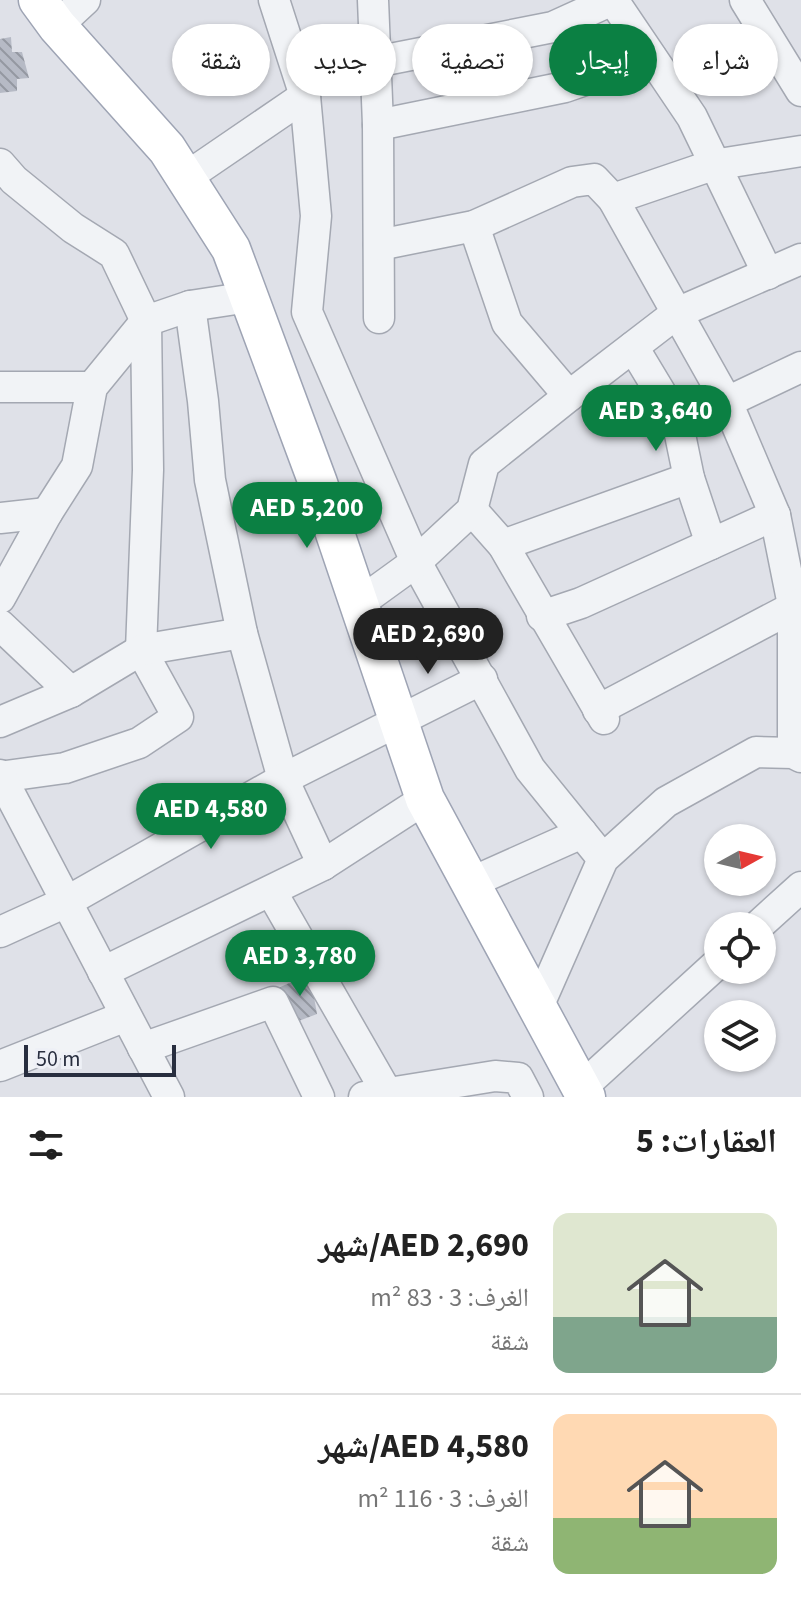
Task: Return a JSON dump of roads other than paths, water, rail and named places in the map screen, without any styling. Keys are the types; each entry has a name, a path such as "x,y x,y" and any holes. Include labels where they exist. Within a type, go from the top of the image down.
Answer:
{"main road":[{"path":"47,13 167,149 231,249 425,799 583,1092"}],"street":[{"path":"47,13 85,0"},
{"path":"274,0 286,37"},
{"path":"373,0 374,24"},
{"path":"396,58 553,27 612,0 628,24"},
{"path":"746,0 801,91"},
{"path":"657,66 692,117 768,274"},
{"path":"378,125 549,90"},
{"path":"185,178 305,96 316,216 307,312 416,562 530,769 603,859"},
{"path":"377,96 379,318"},
{"path":"613,199 713,165 801,151"},
{"path":"5,179 114,254 146,321 148,470 141,650 178,717 139,743 65,768 0,776 169,1097"},
{"path":"379,245 474,226 572,182 594,179 613,199 727,402 775,515 797,604 797,755 756,752 666,802 603,859 537,1009"},
{"path":"474,226 507,323 569,396"},
{"path":"358,604 416,562 472,510 484,464 569,396 677,313 801,259"},
{"path":"0,598 77,466 92,387 146,321 190,306 307,312"},
{"path":"190,306 210,480 242,633 283,779 323,865"},
{"path":"633,347 677,420 689,478 711,544"},
{"path":"677,420 798,376"},
{"path":"0,387 92,387"},
{"path":"503,545 689,478"},
{"path":"472,510 503,545 601,715 797,604"},
{"path":"0,518 47,513"},
{"path":"542,616 581,603 775,515"},
{"path":"0,625 71,692"},
{"path":"0,722 71,692 141,650 242,633"},
{"path":"0,932 66,902 283,779 482,679"},
{"path":"103,972 323,865 425,799"},
{"path":"470,883 582,833"},
{"path":"773,912 801,887"},
{"path":"271,891 375,1095 423,1092 495,1076 518,1078 528,1097"},
{"path":"583,1092 704,976"},
{"path":"143,1048 273,1002 319,1097"},
{"path":"0,1066 126,1016"}]}
